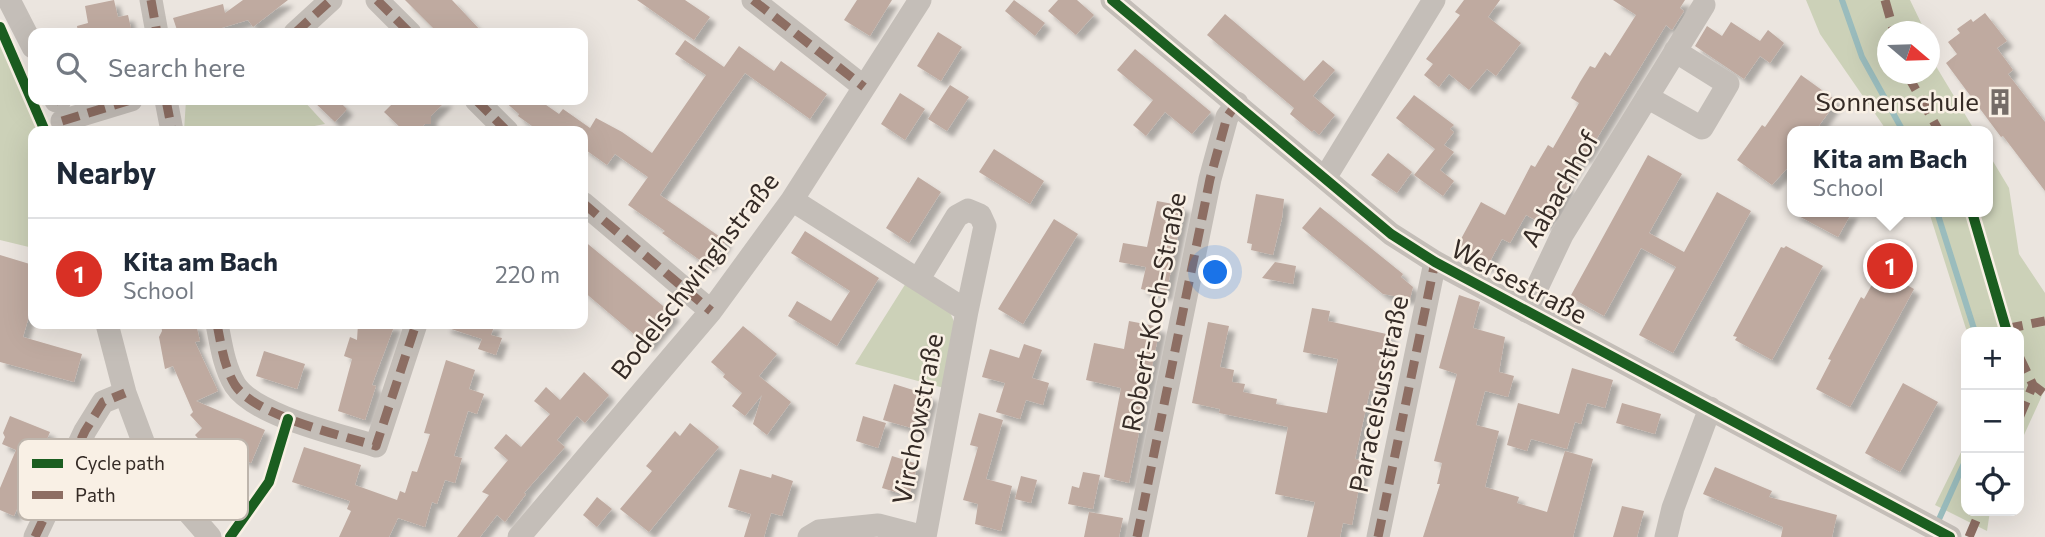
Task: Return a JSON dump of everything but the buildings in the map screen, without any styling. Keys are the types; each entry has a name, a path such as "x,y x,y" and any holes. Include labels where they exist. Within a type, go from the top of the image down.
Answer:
{"street":[{"path":"9,0 28,37"},
{"path":"151,0 156,28"},
{"path":"300,28 331,0"},
{"path":"377,0 405,28"},
{"path":"753,0 864,87"},
{"name":"Bodelschwinghstraße","path":"519,537 711,311 792,200 920,0"},
{"name":"Wersestraße","path":"1112,0 1391,234 1435,262 1527,312 1950,537"},
{"path":"1325,178 1434,0"},
{"name":"Aabachhof","path":"1527,312 1562,235 1704,5"},
{"path":"1647,97 1702,128 1728,84 1675,51"},
{"name":"Robert-Koch-Straße","path":"1137,537 1210,179 1227,117 1237,103"},
{"path":"60,110 96,105"},
{"path":"167,105 171,126"},
{"path":"481,105 502,126"},
{"name":"Virchowstraße","path":"792,200 967,311"},
{"path":"588,207 711,311"},
{"name":"Virchowstraße","path":"918,280 957,216 968,210 980,215 985,226 925,537"},
{"name":"Paracelsusstraße","path":"1378,537 1435,262"},
{"path":"108,329 125,393 142,439"},
{"path":"218,329 223,356 236,387 258,406 288,419 376,446 414,329"},
{"path":"81,439 103,402 125,393"},
{"path":"1665,537 1710,408"},
{"path":"35,537 43,520"},
{"path":"195,520 210,537"},
{"path":"809,537 818,531 878,525 925,537"}],"green space":[{"path":"1806,0 1910,0 1920,21 1877,21 1877,84 1940,84 1940,73 1972,126 1884,126 1820,34"},
{"path":"0,34 37,126 28,126 28,247 0,240"},
{"path":"186,105 308,105 325,124 314,126 184,126"},
{"path":"1993,161 2009,188 2019,254 2045,293 2045,389 2024,435 2024,327 1965,327 1931,217 1993,217"},
{"path":"906,283 949,310 956,326 944,388 855,364"},
{"path":"1961,452 1961,516 1989,516 1987,531 1935,505"}],"waterway":[{"path":"1842,0 1862,57 1900,126"},
{"path":"1939,217 1973,327"},
{"path":"1936,526 1961,470"}],"marked path":[{"path":"151,0 156,28"},
{"path":"300,28 331,0"},
{"path":"377,0 405,28"},
{"path":"753,0 864,87"},
{"path":"1885,0 1891,21"},
{"path":"1913,84 1936,126"},
{"path":"1137,537 1210,179 1227,117 1237,103"},
{"path":"62,121 115,105"},
{"path":"167,105 171,126"},
{"path":"481,105 502,126"},
{"path":"588,207 711,311"},
{"path":"1378,537 1435,262"},
{"path":"2015,327 2045,321"},
{"path":"218,329 228,371 245,396 279,415 376,446 414,329"},
{"path":"2024,366 2033,385 2045,394"},
{"path":"2024,406 2033,385"},
{"path":"81,439 103,402 125,393"},
{"path":"1969,537 1978,516"},
{"path":"35,537 43,520"}],"cycle path":[{"path":"1112,0 1391,234 1435,262 1950,537"},
{"path":"0,27 28,92"},
{"path":"34,105 43,126"},
{"path":"1973,217 2006,327"},
{"path":"248,512 269,482 288,419"},
{"path":"230,537 242,520"}],"place":[{"name":"Sonnenschule","path":"2000,102"},
{"name":"Kita am Bach","path":"1890,266"}]}
